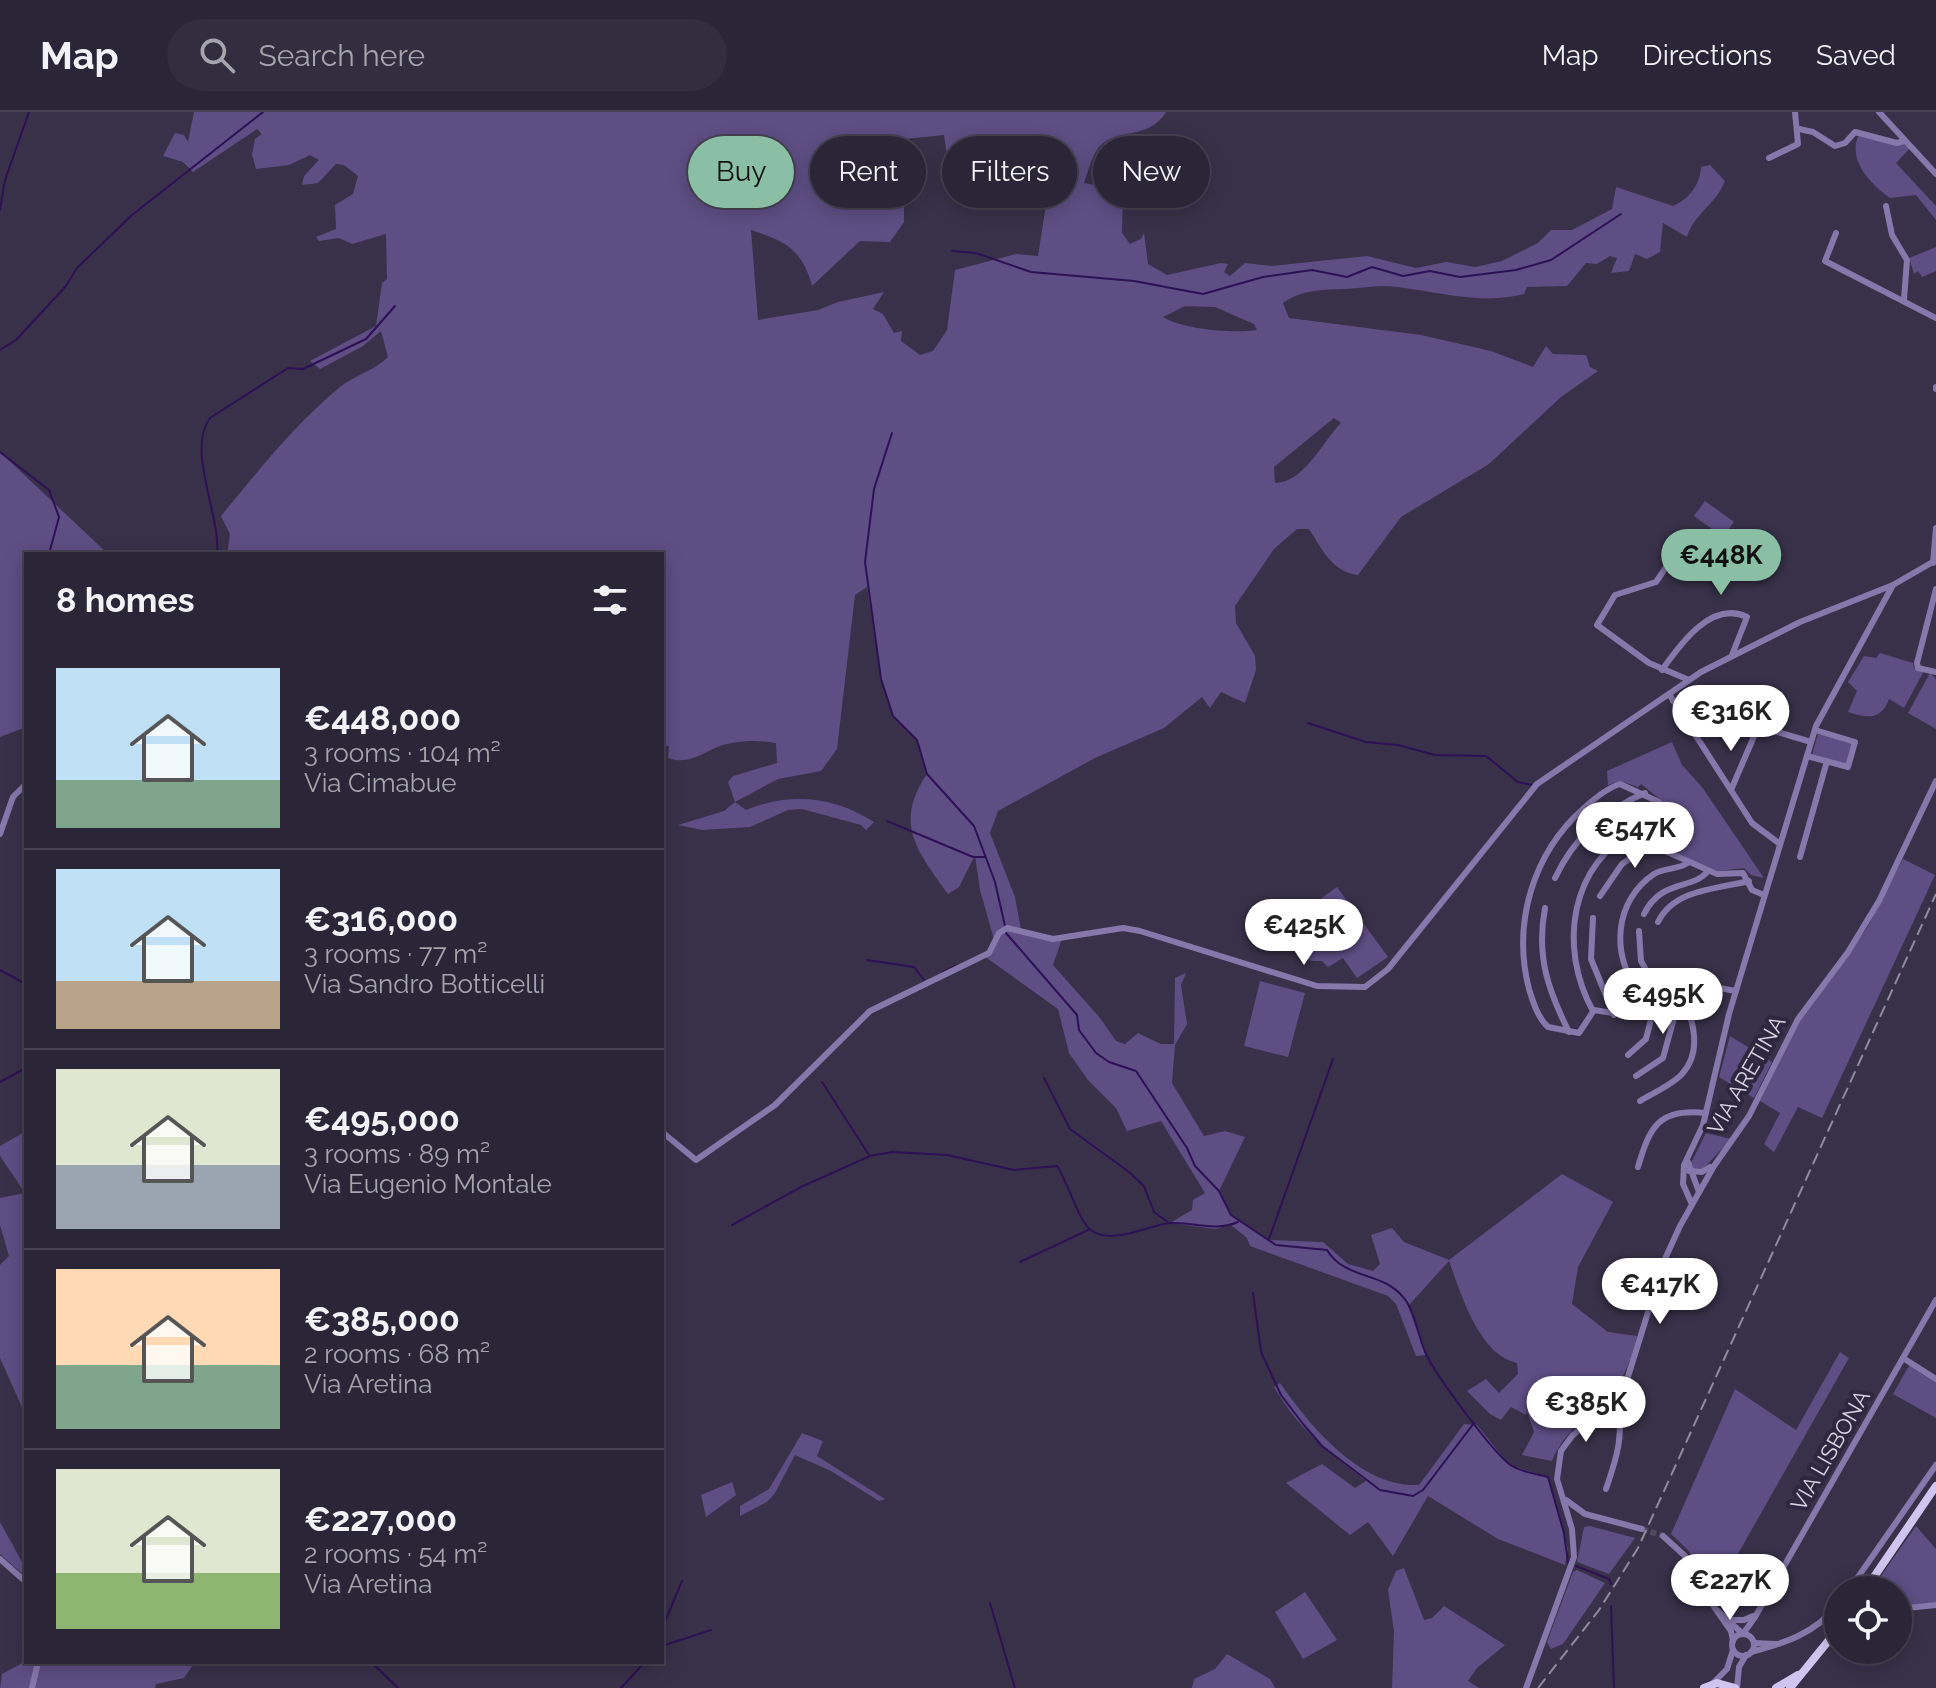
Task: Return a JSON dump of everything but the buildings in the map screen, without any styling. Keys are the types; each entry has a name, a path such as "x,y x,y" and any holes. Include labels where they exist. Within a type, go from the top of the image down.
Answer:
{"main road":[{"path":"1875,1576 1936,1486"},
{"path":"1790,1688 1824,1648"},
{"path":"1776,1688 1809,1668"},
{"path":"1706,1687 1724,1683 1736,1688"}],"street":[{"path":"1769,158 1798,144 1795,112"},
{"path":"1879,112 1936,174"},
{"path":"1799,129 1813,132 1835,146 1845,143 1855,132 1897,143 1904,141"},
{"path":"1886,206 1892,235 1907,260 1904,299"},
{"path":"1836,233 1825,261 1936,318"},
{"path":"664,1134 696,1160 775,1105 870,1011 984,956 999,933 1007,928 1053,939 1123,928 1317,986 1365,987 1388,969 1537,784 1673,697 1689,680 1732,655 1800,622 1893,585 1934,561 1936,528"},
{"path":"1675,554 1669,569 1656,582 1615,595 1597,625 1662,670 1689,680"},
{"path":"1692,1204 1683,1184 1688,1158 1706,1113 1736,991 1811,742 1893,585"},
{"path":"1936,589 1917,663 1918,668 1936,672"},
{"path":"1662,670 1682,641 1720,612 1729,610 1747,617 1732,655"},
{"path":"1673,697 1712,715 1811,742"},
{"path":"1673,697 1752,823 1780,844"},
{"path":"1731,790 1758,727"},
{"path":"1807,756 1848,767 1855,742 1815,730"},
{"path":"1800,857 1827,761"},
{"name":"VIA ARETINA","path":"1526,1688 1571,1567 1572,1529 1557,1473 1564,1447 1614,1398 1630,1373 1666,1257 1692,1204 1716,1162 1746,1121 1798,1019 1873,911 1936,781"},
{"path":"1593,1011 1584,1030 1566,1032 1543,1023 1528,984 1523,934 1533,883 1558,836 1595,799 1620,784 1645,793 1659,804 1653,843"},
{"path":"0,834 13,797 24,785"},
{"path":"1555,878 1571,850 1594,824 1645,793"},
{"path":"1593,1011 1581,988 1573,961 1572,936 1581,894 1593,870 1614,845 1638,829 1653,830"},
{"path":"1653,843 1708,871 1722,875 1742,873 1753,891 1764,895"},
{"path":"1600,896 1624,862 1653,843"},
{"path":"1638,990 1622,961 1620,941 1624,916 1634,895 1648,878 1664,869 1689,862"},
{"path":"1644,914 1662,892 1702,877 1708,871"},
{"path":"1658,922 1668,906 1682,897 1749,881"},
{"path":"1545,908 1541,942 1544,973 1566,1032"},
{"path":"1593,918 1591,959 1614,1015"},
{"path":"1628,1055 1646,1038 1658,992 1641,961 1639,931"},
{"path":"1638,990 1669,992 1685,982 1736,991"},
{"path":"1640,1101 1679,1077 1686,1068 1695,1027 1677,987"},
{"path":"1593,1011 1614,1015 1628,1012 1638,990"},
{"path":"1636,1076 1663,1058 1678,1006 1684,999"},
{"path":"1638,1167 1647,1138 1656,1125 1679,1111 1706,1113"},
{"path":"1688,1158 1689,1171 1699,1192 1690,1196"},
{"path":"1689,1171 1702,1172 1716,1162"},
{"name":"VIA LISBONA","path":"1733,1641 1743,1634 1757,1614 1936,1300"},
{"path":"1903,1358 1936,1379"},
{"path":"1606,1489 1617,1451 1621,1421 1614,1398"},
{"path":"1859,1576 1936,1465"},
{"path":"1564,1497 1575,1509 1585,1514 1642,1529"},
{"path":"1569,1519 1575,1509"},
{"path":"1572,1529 1585,1514"},
{"path":"1663,1536 1682,1551 1731,1631 1733,1650 1727,1669 1706,1687"},
{"path":"0,1559 24,1580"},
{"path":"1912,1608 1936,1605"},
{"path":"1718,1611 1753,1641 1770,1645 1791,1641"},
{"path":"1729,1620 1744,1620 1757,1614"},
{"name":"VIA LISBONA","path":"1736,1688 1739,1667 1753,1641 1757,1614"},
{"path":"1733,1650 1748,1654 1791,1641 1824,1618"},
{"path":"32,1688 38,1664"}],"shaded area":[{"path":"194,112 1166,112 1159,121 1142,131 1120,136 1093,136 1093,157 1084,183 1093,185 1093,208 1123,208 1122,233 1130,244 1141,239 1144,233 1148,264 1167,275 1221,263 1228,264 1224,272 1230,276 1245,263 1272,266 1367,256 1416,268 1446,262 1475,267 1502,261 1538,243 1551,230 1572,230 1612,209 1616,187 1673,206 1693,191 1701,167 1710,165 1725,181 1717,196 1694,222 1687,237 1663,223 1660,252 1647,259 1635,254 1629,271 1611,273 1617,258 1610,256 1597,264 1586,263 1567,286 1527,287 1524,294 1508,297 1476,298 1383,286 1311,292 1283,303 1289,318 1421,335 1491,351 1533,367 1546,346 1553,354 1586,355 1590,367 1598,371 1561,397 1489,464 1401,517 1358,575 1334,564 1309,529 1297,529 1274,549 1235,606 1236,623 1255,656 1256,670 1245,703 1221,692 1210,708 1202,697 1164,728 1095,758 998,811 990,833 1015,897 1021,930 1062,939 1053,965 1116,1041 1125,1044 1138,1033 1161,1044 1174,1044 1175,978 1186,973 1181,985 1187,1024 1175,1045 1172,1083 1204,1136 1225,1131 1245,1137 1219,1191 1232,1215 1268,1240 1323,1242 1348,1264 1373,1271 1380,1264 1371,1235 1392,1228 1404,1242 1449,1260 1562,1174 1613,1202 1578,1267 1572,1304 1608,1332 1637,1336 1620,1381 1563,1441 1552,1461 1522,1455 1534,1432 1527,1412 1526,1415 1511,1407 1501,1420 1490,1414 1467,1391 1486,1379 1499,1393 1518,1374 1517,1363 1504,1358 1482,1336 1466,1306 1449,1261 1408,1306 1426,1355 1416,1356 1396,1304 1388,1296 1250,1246 1247,1238 1231,1225 1215,1229 1170,1223 1192,1210 1193,1200 1205,1193 1161,1121 1127,1131 1116,1108 1088,1080 1069,1053 1058,1009 984,956 995,943 980,890 975,855 959,887 948,894 919,851 911,823 912,808 927,774 917,740 893,716 881,679 867,587 855,595 837,749 821,771 778,779 735,802 728,782 733,776 777,763 776,743 736,742 690,759 668,758 669,746 664,746 664,552 227,552 230,534 221,516 278,448 323,401 388,357 381,331 363,346 320,369 310,361 376,326 382,283 387,279 386,234 352,244 339,238 319,241 316,237 336,229 335,205 353,194 358,176 344,165 336,164 318,183 302,185 304,176 319,160 310,155 289,165 256,169 252,154 255,139 262,134 257,129 193,172 183,162 163,156 175,133 184,135 188,142","holes":["810,136 1077,136 1077,208 1045,208 1038,256 1016,254 955,270 947,330 933,351 920,355 901,341 902,331 894,333 883,314 873,309 884,292 838,302 818,310 758,320 751,230 783,243 798,255 812,286 860,241 890,242 904,222 904,208 810,208","1185,306 1215,307 1254,324 1257,330 1208,330 1182,325 1163,317","1334,418 1341,423 1304,469 1286,481 1275,483 1274,467"]},
{"path":"1859,134 1897,144 1903,140 1911,147 1896,163 1936,206 1936,220 1916,195 1890,198 1868,178 1856,152"},
{"path":"1936,247 1936,271 1922,277 1918,271 1914,274 1909,258"},
{"path":"0,452 106,552 24,552 24,728 0,737"},
{"path":"1705,501 1734,522 1723,537 1694,516"},
{"path":"1880,653 1913,663 1914,668 1924,671 1904,708 1889,699 1882,711 1873,716 1848,712 1857,691 1848,682 1864,656 1876,658"},
{"path":"1930,673 1936,679 1936,729 1908,713"},
{"path":"1818,734 1853,744 1846,765 1812,755"},
{"path":"1672,742 1682,765 1702,787 1764,878 1751,875 1744,868 1718,871 1658,845 1654,836 1663,814 1660,799 1641,784 1638,787 1620,781 1608,785 1607,771"},
{"path":"812,800 843,807 874,822 866,830 861,825 802,809 788,810 750,827 702,830 678,825 724,811 735,802 746,810 779,801"},
{"path":"1903,859 1935,875 1822,1118 1798,1107 1774,1152 1764,1144 1780,1113 1760,1101 1800,1021 1867,928"},
{"path":"1337,887 1388,957 1357,978 1343,958 1328,967 1322,961 1311,961 1276,931"},
{"path":"1260,981 1305,993 1288,1057 1244,1046"},
{"path":"1730,1036 1772,1062 1754,1098 1719,1077"},
{"path":"24,1132 24,1192 0,1156 0,1146"},
{"path":"1706,1133 1731,1139 1703,1169 1693,1169 1691,1163"},
{"path":"24,1193 24,1412 0,1358 0,1265 9,1256 0,1225 0,1198"},
{"path":"1840,1352 1849,1358 1714,1596 1688,1550 1671,1534 1735,1389 1796,1430"},
{"path":"1910,1364 1936,1381 1936,1418 1893,1394"},
{"path":"1280,1383 1339,1452 1377,1477 1398,1483 1419,1485 1464,1424 1477,1425 1509,1465 1548,1477 1568,1549 1565,1565 1498,1539 1428,1496 1393,1556 1368,1522 1350,1535 1286,1483 1322,1464 1355,1488 1366,1481 1304,1428 1274,1387"},
{"path":"802,1433 823,1441 817,1456 885,1499 879,1501 831,1471 795,1455 767,1502 740,1516 740,1506 769,1489"},
{"path":"732,1482 736,1495 706,1517 701,1495"},
{"path":"0,1522 24,1565 24,1575 0,1554"},
{"path":"1916,1526 1936,1549 1936,1602 1912,1605 1912,1576 1881,1576"},
{"path":"1584,1527 1635,1538 1609,1574 1577,1562"},
{"path":"1404,1568 1424,1620 1432,1618 1444,1606 1505,1645 1477,1668 1468,1681 1479,1688 1392,1688 1394,1631 1388,1590 1396,1571"},
{"path":"1577,1570 1605,1583 1563,1644 1551,1649 1547,1642 1573,1572"},
{"path":"1305,1592 1337,1640 1303,1659 1275,1612"},
{"path":"1227,1654 1270,1679 1275,1688 1192,1688 1194,1679 1215,1669"},
{"path":"24,1662 194,1664 184,1678 156,1684 155,1688 0,1688 2,1674"}],"waterway":[{"path":"0,210 5,180 29,112"},
{"path":"0,350 16,340 66,286 77,268 132,215 263,112"},
{"path":"952,251 976,253 1031,272 1134,281 1203,294 1263,277 1312,270 1347,277 1372,267 1403,276 1430,271 1460,277 1516,270 1551,260 1621,214"},
{"path":"217,552 202,448 210,418 288,368 303,369 366,339 395,306"},
{"path":"892,433 874,489 865,562 881,679 893,716 917,740 927,774 974,826 995,882 1005,926"},
{"path":"0,452 49,490 59,517 50,552"},
{"path":"1308,723 1366,742 1398,745 1435,755 1486,756 1518,782 1532,785"},
{"path":"887,821 973,857 985,857"},
{"path":"1006,933 1077,1015 1079,1030 1096,1053 1109,1062 1136,1071 1187,1148 1195,1166 1219,1191 1231,1215 1276,1245 1327,1250 1344,1266 1385,1283 1403,1297 1411,1309 1432,1364 1480,1431 1512,1466 1548,1477 1564,1533 1568,1562"},
{"path":"867,960 914,967 924,980"},
{"path":"943,972 955,966"},
{"path":"0,970 24,983"},
{"path":"1269,1239 1333,1059"},
{"path":"0,1082 24,1069"},
{"path":"1044,1078 1070,1129 1144,1186 1154,1212 1169,1223"},
{"path":"822,1082 869,1155"},
{"path":"732,1225 801,1187 870,1156 892,1152 947,1155 1014,1170 1057,1166 1087,1227 1101,1235 1121,1235 1171,1223 1213,1226 1238,1222"},
{"path":"1020,1262 1088,1230"},
{"path":"1253,1293 1261,1352 1281,1395 1322,1446 1380,1490 1413,1496 1423,1490 1474,1423"},
{"path":"1576,1566 1609,1579 1611,1584"},
{"path":"664,1624 682,1581"},
{"path":"990,1603 1015,1688"},
{"path":"1611,1606 1614,1688"},
{"path":"664,1645 711,1630"},
{"path":"373,1664 398,1688"},
{"path":"621,1688 643,1664"}],"tunnel":[{"path":"1642,1529 1663,1536"}],"railway":[{"path":"1538,1688 1599,1610 1638,1548 1936,894"}]}
